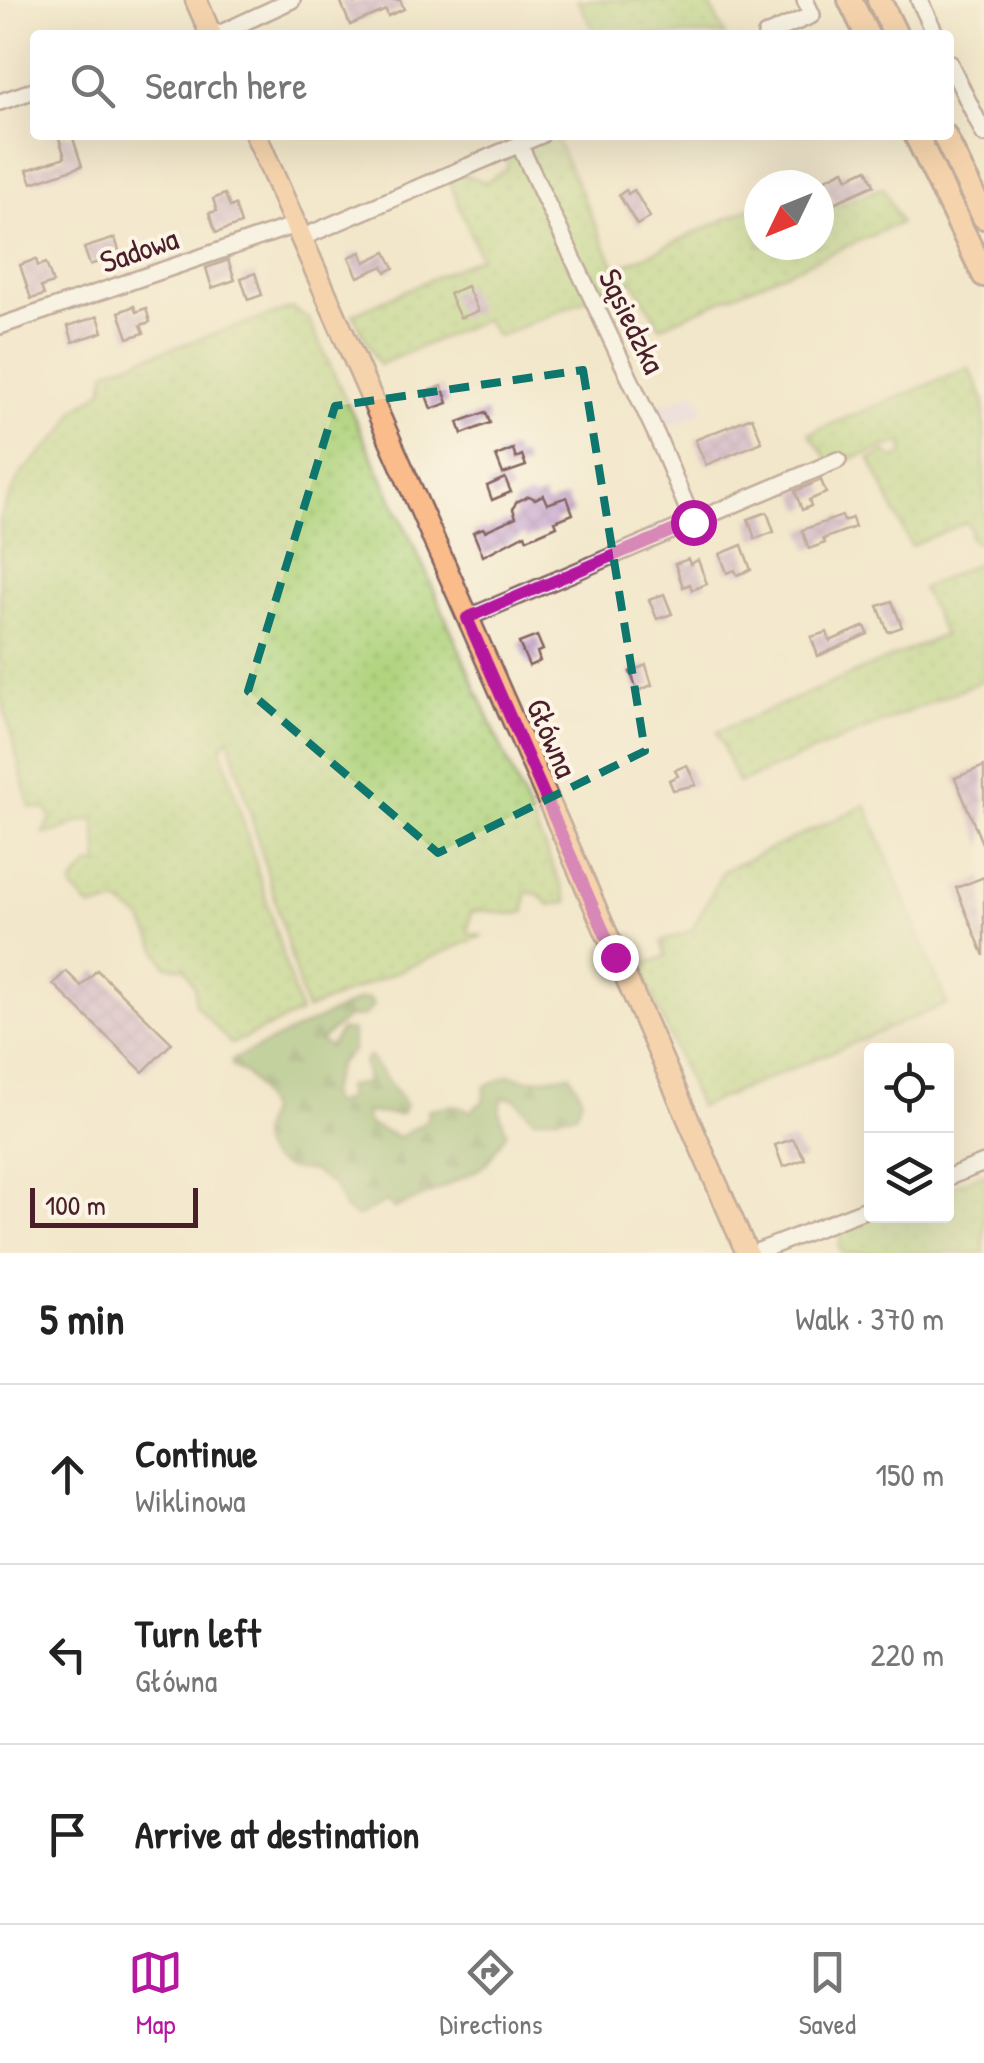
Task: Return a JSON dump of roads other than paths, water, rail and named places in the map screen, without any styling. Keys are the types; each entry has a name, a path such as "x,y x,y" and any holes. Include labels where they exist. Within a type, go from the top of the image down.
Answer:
{"highway":[{"path":"850,0 865,30"},
{"path":"879,0 894,30"},
{"path":"918,140 984,275"},
{"path":"946,140 984,217"}],"main road":[{"path":"196,0 208,30"},
{"name":"Główna","path":"258,140 750,1253"}],"street":[{"path":"222,30 292,0"},
{"path":"920,0 934,30"},
{"path":"774,30 808,7"},
{"path":"954,72 984,134"},
{"path":"0,102 30,92"},
{"name":"Sadowa","path":"0,326 298,232 529,140"},
{"name":"Sąsiedzka","path":"519,144 693,522"},
{"path":"467,618 838,460"},
{"path":"954,1175 984,1163"},
{"path":"750,1253 864,1210"}]}
